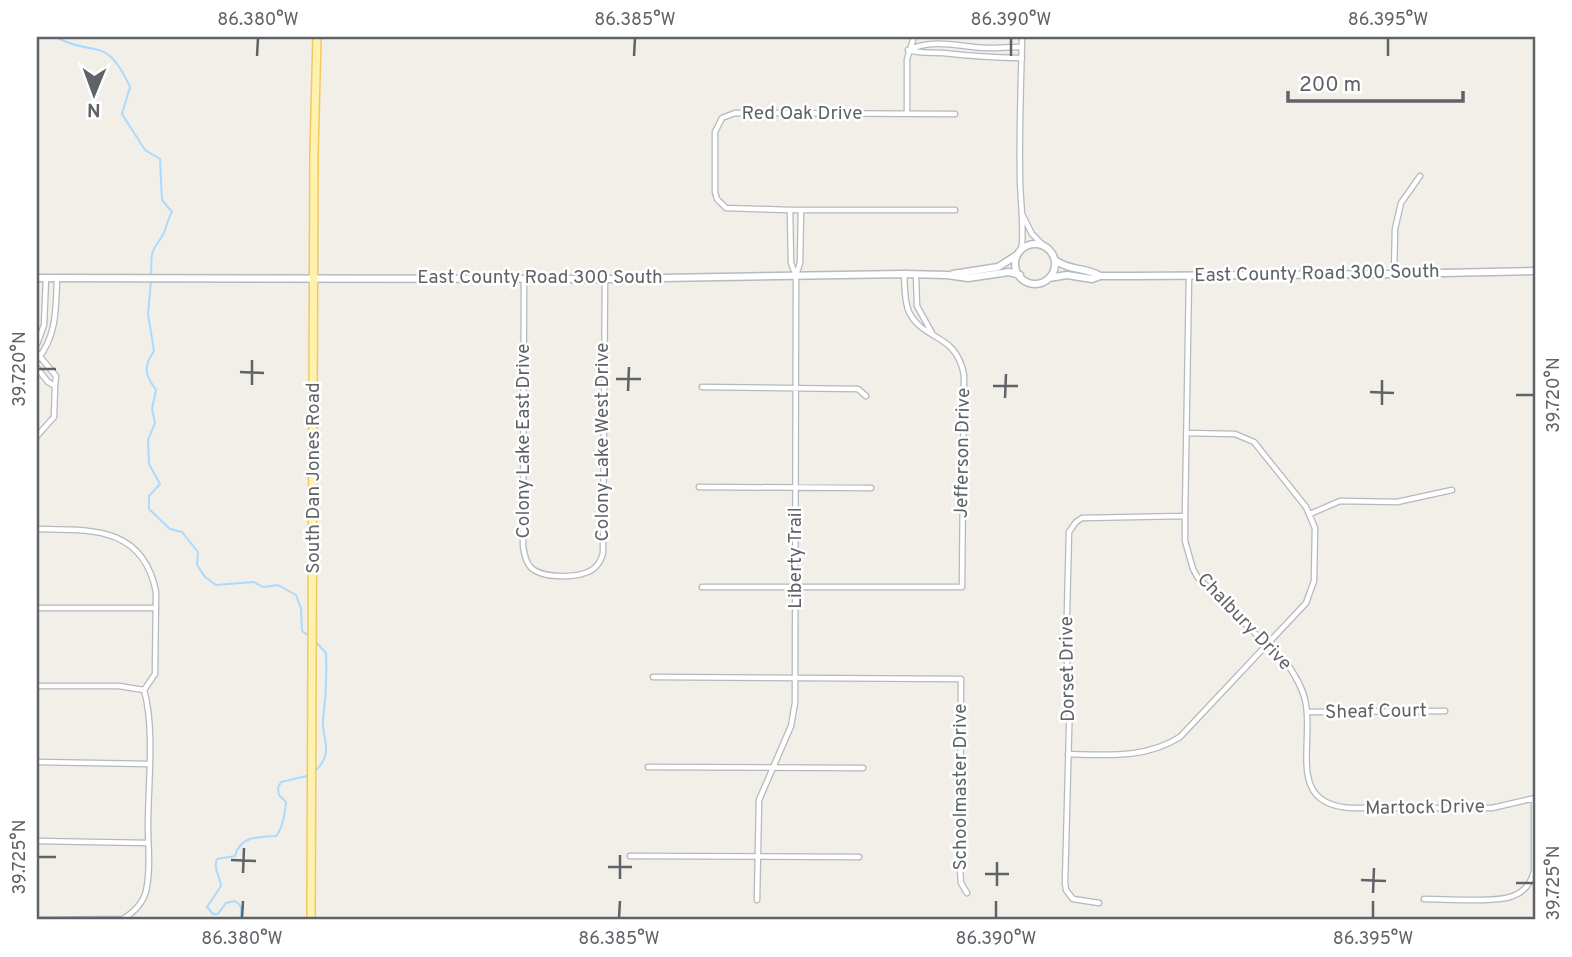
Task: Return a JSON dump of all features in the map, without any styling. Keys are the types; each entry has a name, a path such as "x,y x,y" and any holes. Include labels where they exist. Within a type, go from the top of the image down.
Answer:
{"main road":[{"name":"South Dan Jones Road","path":"311,920 317,37"}],"street":[{"path":"907,113 908,50 914,37"},
{"path":"939,37 944,42"},
{"path":"1020,210 1028,227 1053,254 1055,260 1055,267 1049,278 1034,283 1020,275 1016,266 1024,239 1020,210 1022,37"},
{"path":"908,50 944,42 986,48 1022,47"},
{"path":"908,50 985,59 1022,58"},
{"name":"Red Oak Drive","path":"956,114 735,113 722,118 715,132 715,192 721,204 734,209 956,210"},
{"path":"1394,274 1395,229 1401,203 1420,176"},
{"name":"Liberty Trail","path":"757,900 759,800 793,719 796,677 796,276 791,263 790,210"},
{"path":"796,276 800,263 801,210"},
{"path":"1019,253 1032,244 1044,246"},
{"name":"East County Road 300 South","path":"947,275 998,267 1019,253"},
{"name":"East County Road 300 South","path":"1055,260 1065,267 1100,276"},
{"name":"East County Road 300 South","path":"1049,278 1067,275 1092,279 1100,276 1535,271"},
{"name":"East County Road 300 South","path":"37,278 605,279 904,274 968,278 1009,272 1020,275"},
{"name":"Jefferson Drive","path":"795,586 962,587 964,375 957,354 948,344 919,326 910,313 906,303 904,274"},
{"name":"Jefferson Drive","path":"916,275 917,306 933,333"},
{"name":"Chalbury Drive","path":"1189,276 1185,541 1198,578 1288,665 1296,677 1306,703 1307,775 1317,796"},
{"path":"37,344 44,325 46,278"},
{"path":"37,436 54,417 56,376 38,356 46,349 52,336 58,278"},
{"name":"Colony Lake East Drive","path":"524,279 524,550 528,564 534,570 562,575"},
{"name":"Colony Lake West Drive","path":"562,575 591,571 599,563 603,553 605,279"},
{"path":"46,310 56,310"},
{"path":"37,369 55,386"},
{"path":"702,387 858,388 866,396"},
{"path":"1068,754 1136,754 1172,742 1184,734 1306,603 1311,593 1314,581 1315,527 1309,514 1254,442 1235,434 1186,433"},
{"path":"699,488 871,488"},
{"path":"1309,514 1340,501 1397,502 1452,490"},
{"name":"Dorset Drive","path":"1099,903 1073,899 1066,890 1070,694 1066,651 1069,532 1076,522 1083,518 1185,516"},
{"path":"37,529 91,530 106,533 121,540 141,557 154,582 156,608 155,674 144,690"},
{"path":"702,587 795,586"},
{"path":"37,608 156,608"},
{"path":"653,677 796,677"},
{"name":"Schoolmaster Drive","path":"796,677 961,679 960,869 961,883 967,893"},
{"path":"37,686 119,686 144,690"},
{"path":"37,920 123,920 135,911 142,901 146,891 149,764 149,706 144,690"},
{"name":"Sheaf Court","path":"1307,712 1445,711"},
{"path":"37,762 149,764"},
{"path":"648,767 863,768"},
{"name":"Martock Drive","path":"1317,796 1330,805 1352,808 1492,807 1534,798"},
{"path":"1424,899 1505,898 1514,896 1526,887 1534,872 1534,798"},
{"path":"37,841 148,843"},
{"path":"630,856 859,857"}],"waterway":[{"path":"56,37 81,47 99,50 114,60 130,87 122,114 145,150 160,159 162,200 172,212 153,252 151,275"},
{"path":"151,280 148,314 154,351 147,371 156,390 152,409 155,423 148,440 149,464 160,484 149,496 149,509 170,529 182,532 198,552 197,565 205,577 216,585 254,582 263,587 278,585 296,595 301,608 302,631 309,636"},
{"path":"315,771 324,760 326,748 323,724 326,653 316,642"},
{"path":"240,920 241,907 235,901 226,903 218,914 213,914 207,907 221,886 216,869 217,859 235,856 237,849 245,841 276,836 282,825 286,802 279,795 281,782 307,776"}]}
